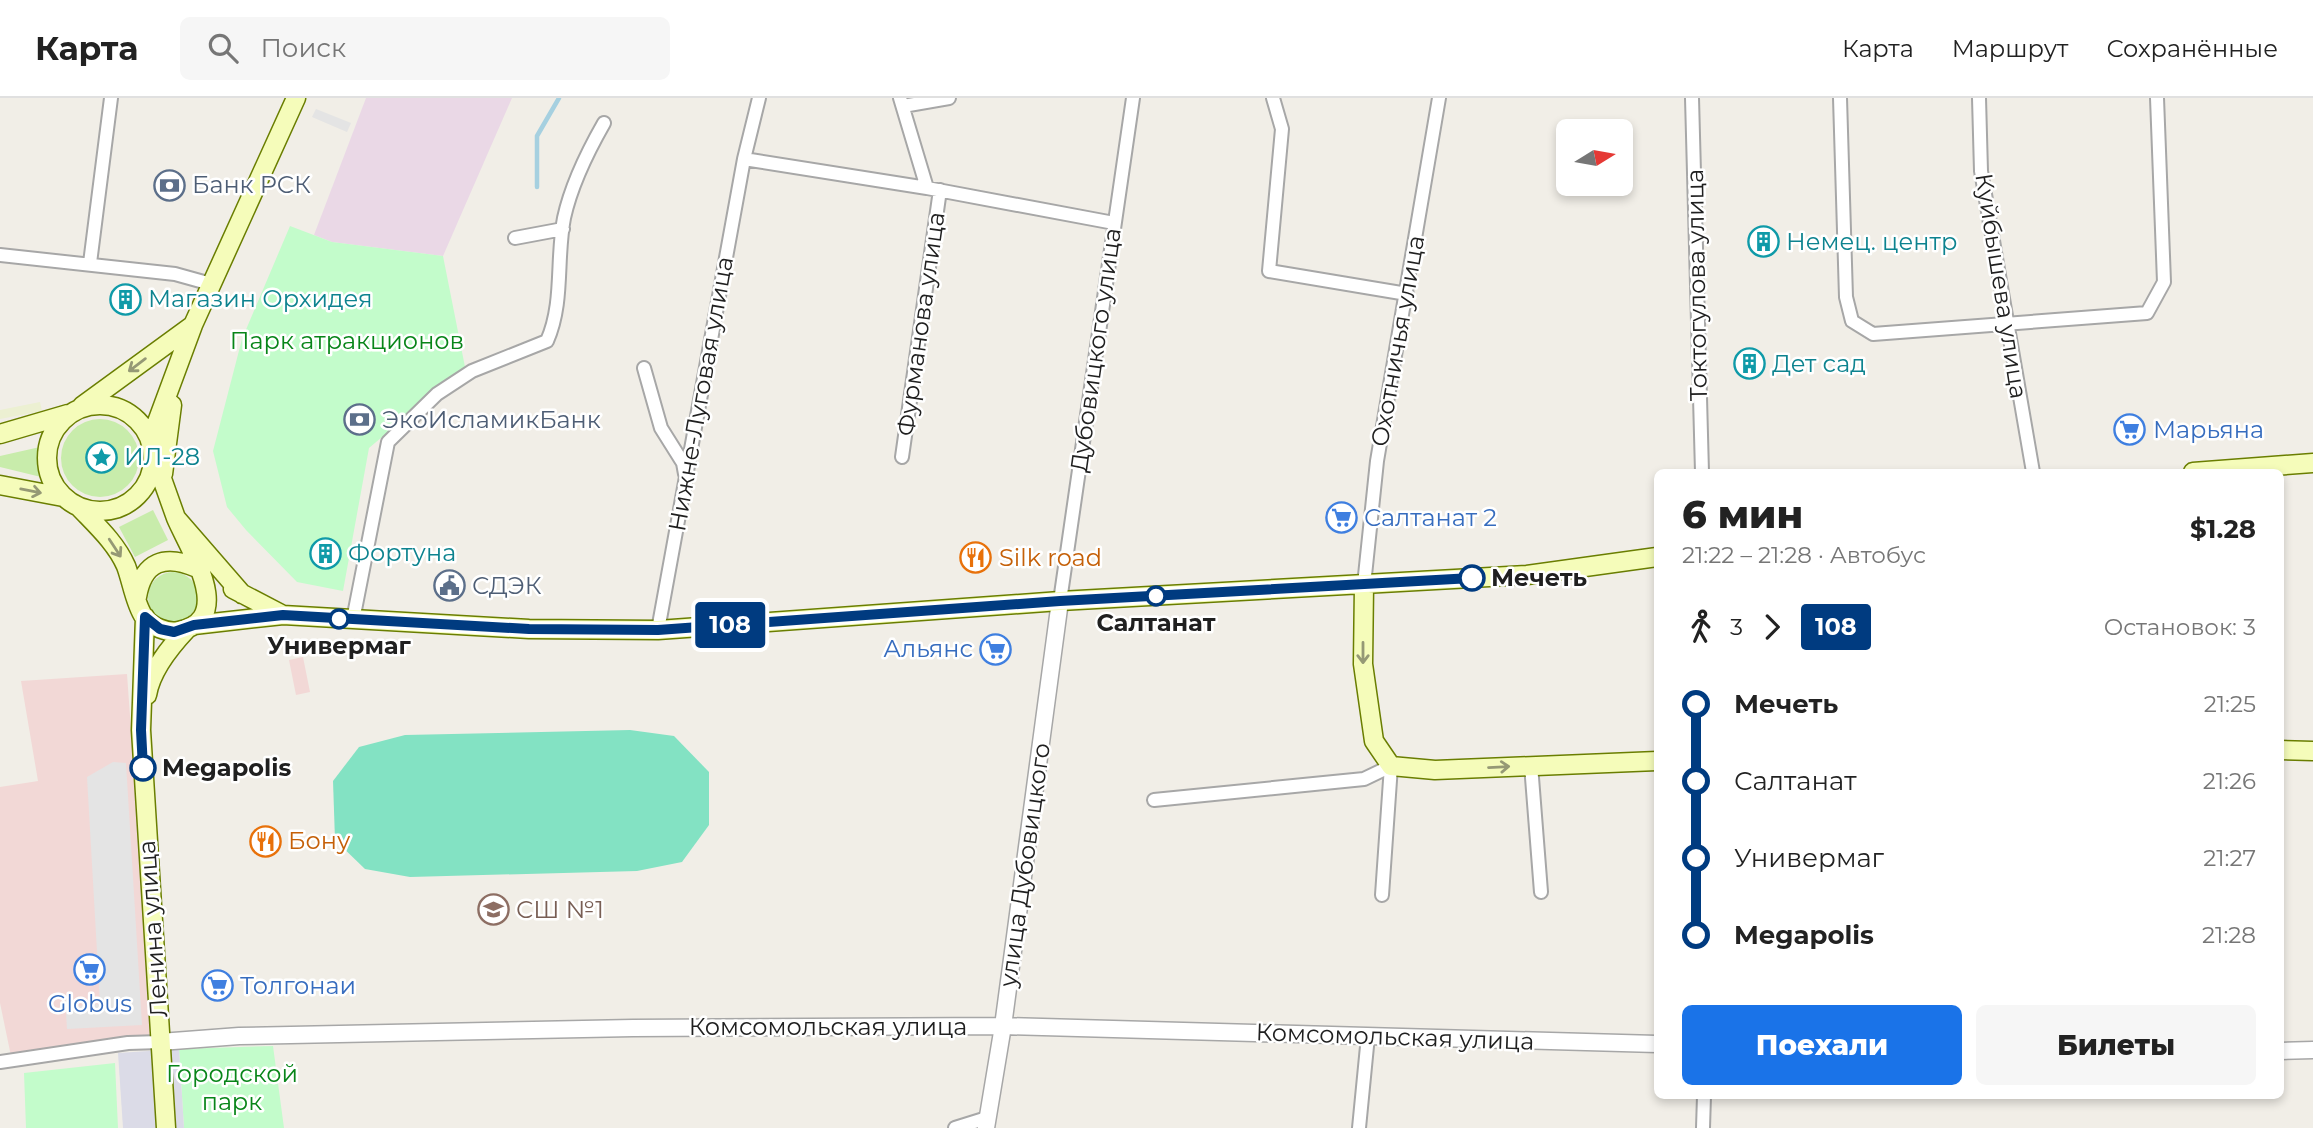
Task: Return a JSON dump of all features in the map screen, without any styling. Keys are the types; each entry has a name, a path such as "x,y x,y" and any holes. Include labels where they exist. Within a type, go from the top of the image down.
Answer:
{"main road":[{"path":"79,506 105,511 131,501 149,477 151,445 179,359 296,98"},
{"path":"63,497 51,476 48,453 59,425 193,325"},
{"path":"162,485 166,439 179,359"},
{"path":"0,433 104,405 127,412 141,425 151,445 162,485 209,596 205,612 169,648 148,684 141,730"},
{"path":"2233,469 2313,463"},
{"path":"0,485 63,497 79,506 107,536 125,564 145,617 141,730"},
{"path":"176,518 243,594"},
{"path":"145,617 160,629 174,632 190,627 283,615 529,629 658,630 1060,601 1527,575 1654,557"},
{"path":"137,598 140,581 149,568 166,560 180,560 283,615"},
{"path":"1364,585 1363,664 1374,741 1391,766 1436,770 1654,761"},
{"path":"169,648 238,620"},
{"name":"Ленина улица","path":"141,730 166,1128"},
{"path":"2284,750 2313,751"}],"street":[{"path":"90,263 111,98"},
{"name":"Нижне-Луговая улица","path":"658,630 744,159 760,98"},
{"name":"Фурманова улица","path":"902,457 933,189 901,102 949,98"},
{"name":"Дубовицкого улица","path":"1060,601 1133,98"},
{"path":"1273,98 1282,129 1269,271 1407,294"},
{"name":"Охотничья улица","path":"1364,585 1377,461 1439,98"},
{"name":"Токтогулова улица","path":"1692,98 1702,469"},
{"path":"1840,98 1846,297 1852,321 1872,334 2147,313 2164,282 2157,98"},
{"name":"Куйбышева улица","path":"1979,98 1981,171 2005,324 2032,469"},
{"path":"353,620 388,442 437,394 472,371 547,341 556,321 565,216 592,143 604,123"},
{"name":"Фурманова улица","path":"744,159 933,189 1114,223"},
{"path":"515,239 563,229"},
{"path":"0,256 90,263 175,274 211,284"},
{"path":"644,368 661,428 683,463 685,479"},
{"name":"улица Дубовицкого","path":"986,1123 1003,1026 1060,601"},
{"path":"1531,765 1541,892"},
{"path":"1154,800 1364,779 1391,766 1382,895"},
{"name":"Комсомольская улица","path":"0,1062 128,1043 239,1036 620,1028 1003,1026 1654,1044"},
{"path":"1359,1128 1368,1036"},
{"path":"2284,1051 2313,1050"},
{"path":"1703,1128 1704,1099"},
{"path":"955,1128 986,1123"}],"shaded area":[{"path":"366,98 512,98 443,256 332,242 314,235"},
{"path":"316,109 351,123 347,132 312,117"},
{"path":"303,657 310,692 296,695 289,660"},
{"path":"127,674 153,1036 11,1056 0,1003 0,787 38,781 21,681"},
{"path":"113,762 126,763 142,1025 67,1029 65,996 68,1007 100,1004 87,777"},
{"path":"179,1049 184,1128 123,1128 118,1053"}],"green space":[{"name":"Парк атракционов","path":"290,226 332,242 443,256 465,367 369,448 343,591 297,582 246,530 227,507 213,451 242,339"},
{"path":"40,402 42,411 0,419 0,410"},
{"path":"92,419 108,419 122,425 133,436 139,450 139,466 133,480 122,491 108,497 92,497 78,491 67,480 61,466 61,450 67,436 78,425"},
{"path":"40,447 38,462 41,477 0,467 0,456"},
{"path":"153,510 168,540 135,557 119,527"},
{"path":"173,572 191,579 198,597 191,615 173,622 155,615 148,597 155,579"},
{"path":"630,730 674,736 709,772 709,825 682,862 637,871 410,877 365,869 335,840 333,781 359,747 405,735"},
{"name":"Городской парк","path":"273,1046 284,1128 184,1128 179,1049"},
{"path":"115,1063 118,1128 26,1128 24,1073"}],"waterway":[{"path":"537,187 537,136 559,98"}],"bus line":[{"name":"108","path":"143,768 141,730 145,617 160,629 174,632 194,625 283,615 529,629 658,630 1060,601 1472,578"}],"place":[{"name":"Банк РСК","path":"169,185"},
{"name":"Немец. центр","path":"1763,242"},
{"name":"Магазин Орхидея","path":"125,299"},
{"name":"Дет сад","path":"1749,364"},
{"name":"ЭкоИсламикБанк","path":"359,420"},
{"name":"Марьяна","path":"2130,430"},
{"name":"ИЛ-28","path":"101,457"},
{"name":"Салтанат 2","path":"1341,518"},
{"name":"Фортуна","path":"325,553"},
{"name":"Silk road","path":"976,558"},
{"name":"Мечеть","path":"1472,578"},
{"name":"СДЭК","path":"449,586"},
{"name":"Салтанат","path":"1156,596"},
{"name":"Универмаг","path":"339,619"},
{"name":"Альянс","path":"996,649"},
{"name":"Megapolis","path":"143,768"},
{"name":"Бону","path":"265,841"},
{"name":"СШ №1","path":"493,910"},
{"name":"Globus","path":"90,970"},
{"name":"Толгонаи","path":"217,986"}]}
